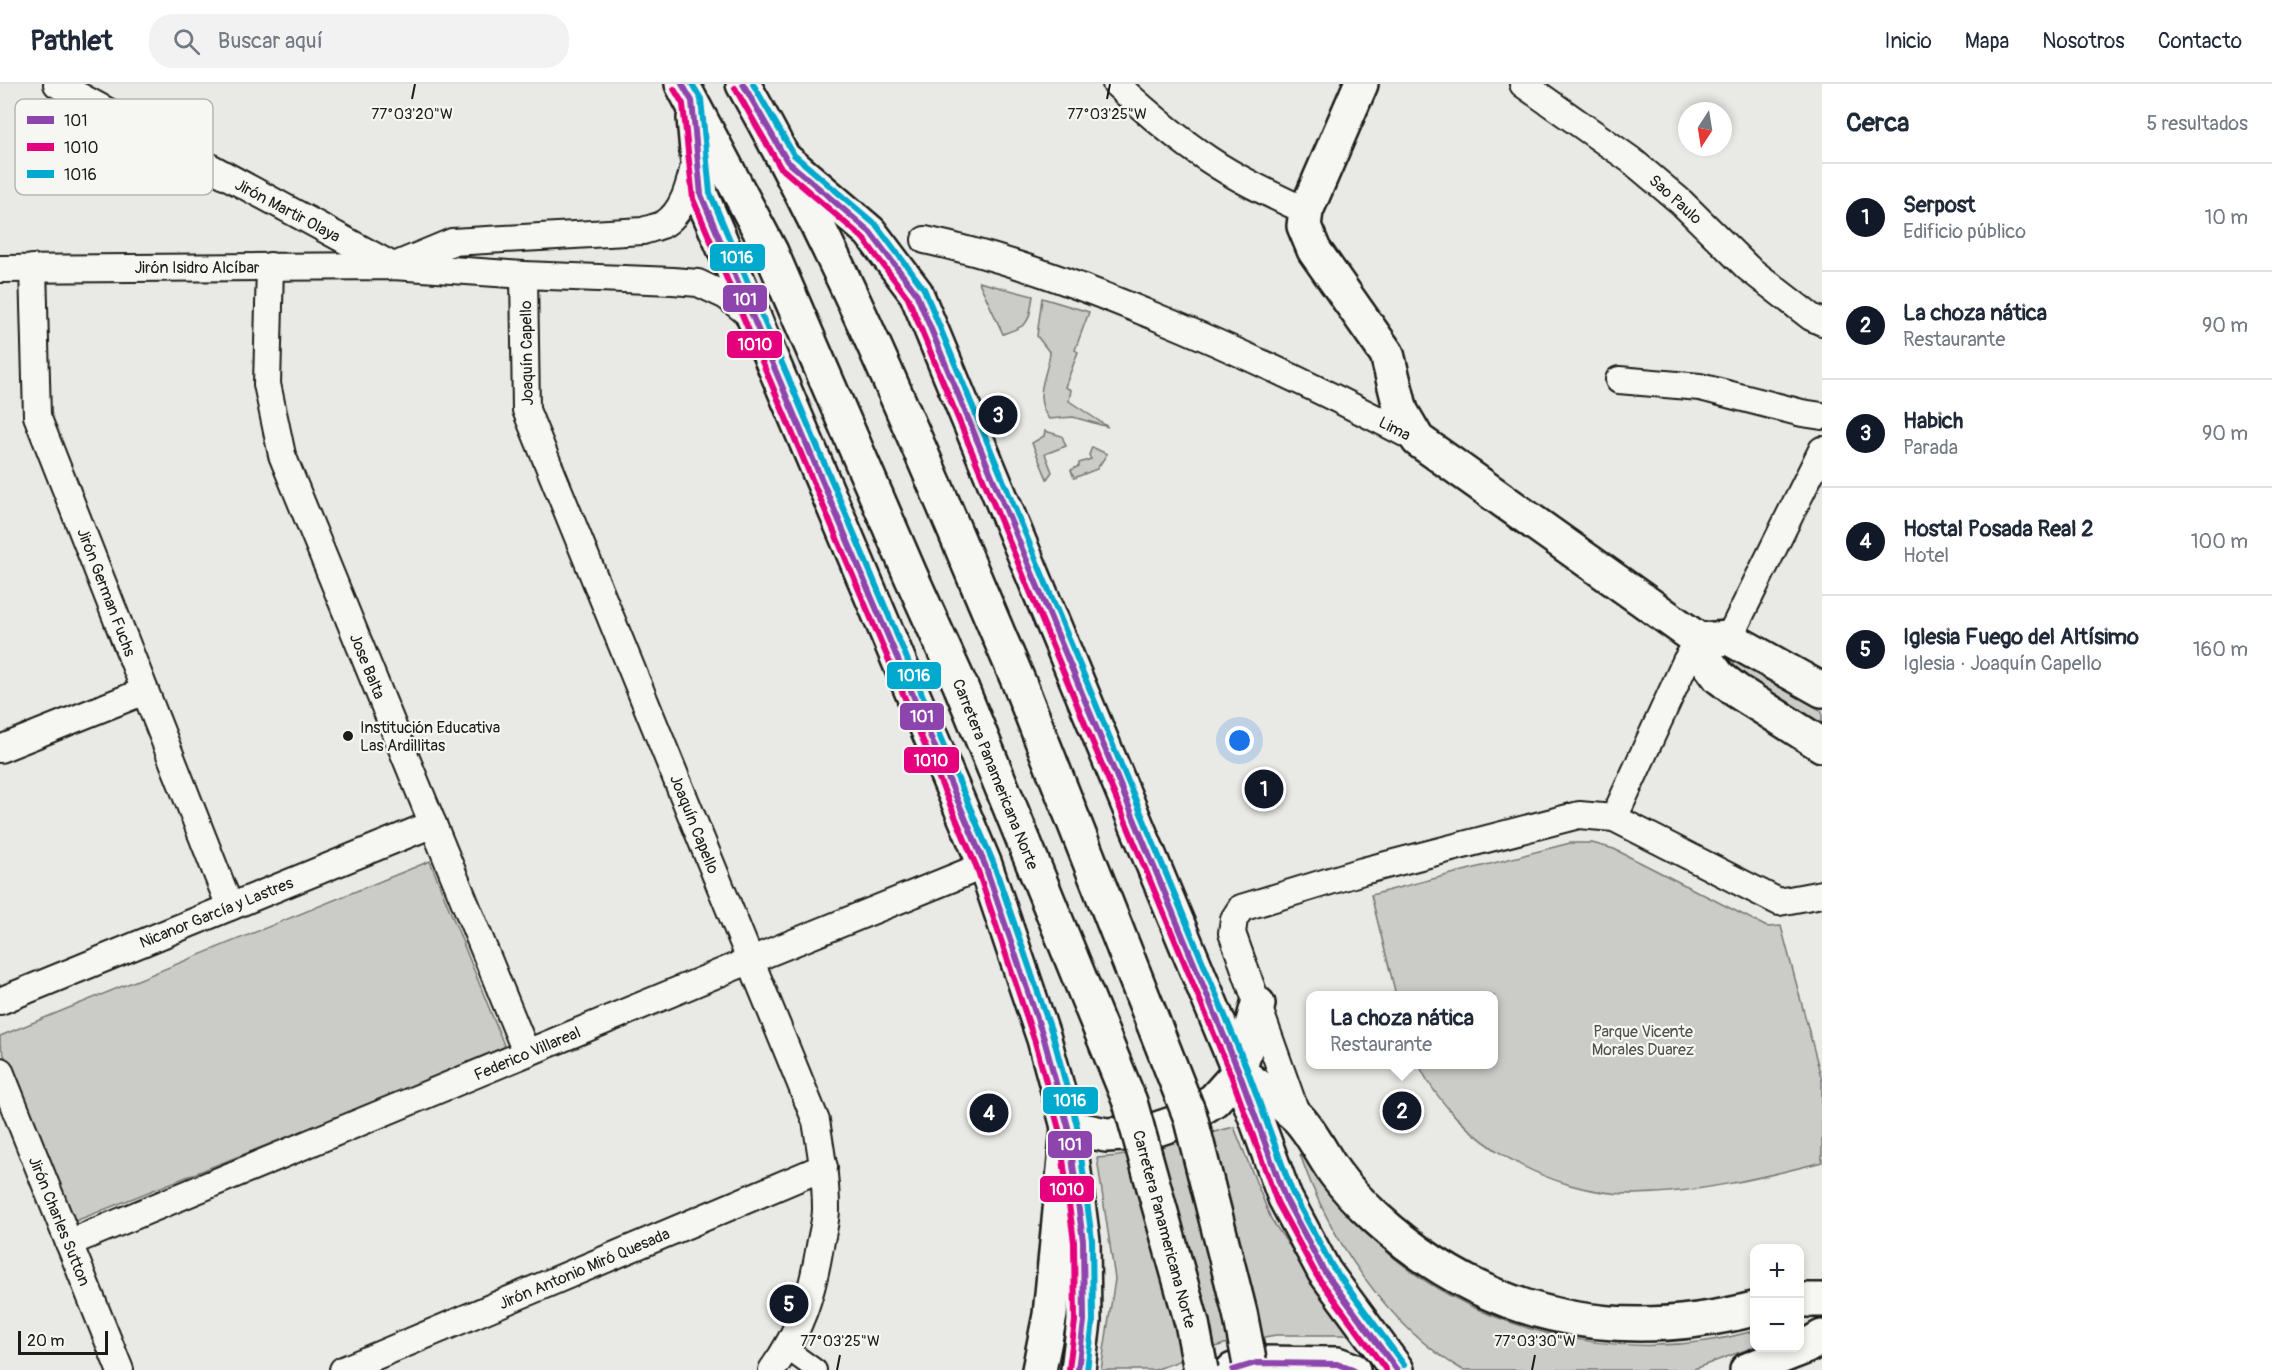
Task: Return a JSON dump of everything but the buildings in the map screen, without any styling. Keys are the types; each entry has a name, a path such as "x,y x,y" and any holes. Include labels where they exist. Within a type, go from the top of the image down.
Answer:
{"main road":[{"path":"743,84 787,161 851,294 1020,685 1190,1116 1240,1312 1251,1370"},
{"path":"1361,84 1306,211 1304,226 1314,250 1387,354 1401,411 1418,440"},
{"path":"687,93 697,151 701,195 985,865 1044,1039 1068,1127 1083,1241 1084,1321 1078,1370"},
{"name":"Carretera Panamericana Norte","path":"687,93 771,252 961,687 1130,1102 1192,1323 1201,1370"},
{"path":"787,161 870,232 916,293 1239,1072 1285,1198 1324,1271 1397,1370"},
{"name":"Lima","path":"1418,440 1714,639 1822,690"},
{"path":"1714,639 1707,661 1719,677 1737,692 1822,745"},
{"path":"1068,1127 1106,1135 1145,1133 1181,1122 1214,1100 1239,1072 1258,1004"},
{"path":"1239,1072 1298,1118 1337,1175 1374,1216 1419,1253 1475,1287 1524,1307 1579,1321 1625,1325 1676,1323 1750,1310"},
{"path":"1039,1370 1050,1315 1068,1127"},
{"path":"1804,1300 1822,1300"},
{"path":"1747,1370 1807,1351"},
{"path":"1233,1370 1256,1363 1337,1364 1353,1370"}],"street":[{"name":"Jirón Martir Olaya","path":"57,84 85,99"},
{"path":"1116,84 1165,128 1209,160 1245,182 1306,211"},
{"name":"Sao Paulo","path":"1523,84 1631,160 1682,202 1748,268 1811,317 1822,322"},
{"name":"Jirón Isidro Alcíbar","path":"393,266 452,242 643,231 663,224 677,212 687,191 697,151"},
{"name":"Jirón Martir Olaya","path":"213,168 393,266"},
{"name":"Lima","path":"925,240 958,247 1023,267 1137,309 1288,374 1418,440"},
{"name":"Jose Balta","path":"270,266 267,384 282,455 526,1052"},
{"name":"Jirón Isidro Alcíbar","path":"0,268 393,266 524,276 698,284 726,296 754,318"},
{"name":"Jirón German Fuchs","path":"33,268 37,416 230,907"},
{"name":"Joaquín Capello","path":"524,276 526,410 816,1121 824,1167 826,1212 817,1263 805,1313 787,1349 772,1370"},
{"path":"1619,380 1700,387 1822,416"},
{"path":"1614,818 1686,661 1714,639 1822,450"},
{"path":"0,749 145,691"},
{"path":"1298,1118 1232,933 1234,919 1241,908 1363,871 1568,817 1596,816 1614,818 1779,902 1822,894"},
{"name":"Nicanor García y Lastres","path":"0,1001 433,824"},
{"name":"Federico Villareal","path":"69,1243 378,1116 526,1052 985,865"},
{"name":"Jirón Charles Sutton","path":"0,1071 120,1370"},
{"name":"Jirón Antonio Miró Quesada","path":"343,1370 824,1167"},
{"path":"787,1349 816,1370"}],"green space":[{"path":"979,282 1033,296 1026,322 1003,334"},
{"path":"1042,298 1089,312 1065,387 1071,390 1069,401 1108,427 1073,417 1049,419 1044,411 1041,394 1050,353 1037,336"},
{"path":"1045,431 1062,436 1066,446 1045,454 1052,472 1047,479 1032,443 1044,436"},
{"path":"1092,447 1107,454 1097,469 1074,478 1071,470 1079,466 1079,463 1091,459 1089,455"},
{"path":"1730,658 1822,711 1822,733 1723,663"},
{"name":"Parque Vicente Morales Duarez","path":"1570,843 1592,843 1614,849 1767,927 1781,926 1822,1080 1822,1162 1706,1188 1634,1194 1602,1192 1570,1185 1539,1174 1509,1158 1481,1139 1456,1117 1435,1092 1421,1069 1498,1069 1498,991 1395,991 1371,895"},
{"path":"430,861 506,1050 73,1222 0,1045 0,1036"},
{"path":"1234,1127 1271,1219 1350,1335 1276,1335 1224,1344 1155,1370 1101,1370 1115,1279 1097,1158 1119,1156"},
{"path":"1302,1152 1319,1172 1367,1233 1406,1267 1450,1296 1497,1318 1547,1333 1599,1343 1651,1345 1703,1342 1750,1332 1750,1348 1691,1370 1463,1370 1436,1352 1410,1330 1364,1277 1326,1216 1300,1154"}],"transit line":[{"name":"101","path":"682,84 692,101 701,195 985,865 1044,1039 1068,1127 1083,1241 1084,1321 1078,1370"},
{"name":"1016","path":"692,84 701,99 710,193 993,862 1053,1036 1077,1126 1092,1240 1093,1321 1087,1370"},
{"name":"101","path":"743,84 787,161 870,232 916,293 1239,1072 1285,1198 1324,1271 1397,1370"},
{"name":"1016","path":"753,84 794,155 877,226 924,289 1247,1069 1293,1194 1332,1266 1404,1365"},
{"name":"1010","path":"735,88 780,167 863,238 908,298 1231,1075 1277,1202 1317,1276 1386,1370"},
{"name":"1010","path":"674,89 683,104 693,199 977,868 1035,1042 1059,1129 1074,1242 1075,1321 1069,1369"},
{"name":"101","path":"1233,1370 1256,1363 1337,1364 1353,1370"}],"place":[{"name":"Habich","path":"998,415"},
{"name":"Institución Educativa Las Ardillitas","path":"348,736"},
{"name":"Serpost","path":"1264,789"},
{"name":"La choza nática","path":"1402,1111"},
{"name":"Hostal Posada Real 2","path":"989,1113"},
{"name":"Iglesia Fuego del Altísimo","path":"789,1304"}]}
